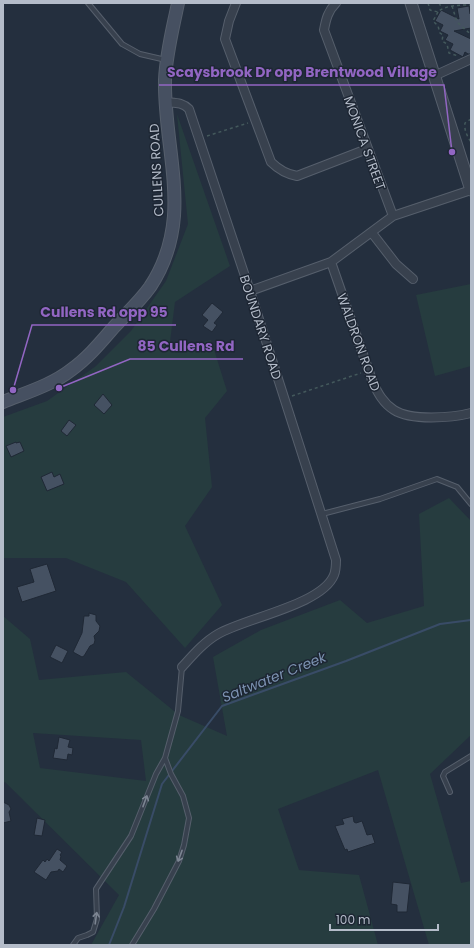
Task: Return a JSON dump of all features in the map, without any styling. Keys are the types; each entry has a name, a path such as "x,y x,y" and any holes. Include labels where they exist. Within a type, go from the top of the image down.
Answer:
{"main road":[{"name":"CULLENS ROAD","path":"3,402 48,383 76,367 90,355 149,287 160,269 170,238 174,210 165,80 166,60 178,3"}],"street":[{"path":"236,3 229,21 225,38 270,162 279,170 290,175 297,176 367,149"},
{"name":"MONICA STREET","path":"336,3 331,8 326,18 324,30 393,216"},
{"path":"250,291 331,262 393,216 471,190 411,3"},
{"path":"434,76 468,60"},
{"name":"BOUNDARY ROAD","path":"166,102 180,103 189,109 250,291 336,560 336,570 332,579 326,586 310,598 220,633 206,642 182,667"},
{"path":"372,233 396,264 413,279"},
{"name":"WALDRON ROAD","path":"331,262 380,398 394,410 414,416 438,417 471,413"}],"lane":[{"path":"88,3 122,44 140,54 166,60"},
{"path":"322,514 380,499 438,479 457,487 471,504"},
{"path":"73,945 78,938 93,932 97,920 96,889 131,836 156,774 165,758 178,711 182,667"},
{"path":"450,792 443,776 445,772 471,756"},
{"path":"132,945 168,884 179,861 184,845 189,818 182,796 170,774 165,758"}],"path":[{"path":"428,3 430,10 438,12"},
{"path":"439,3 442,8"},
{"path":"468,60 449,54 447,44 442,41 443,35 440,33 434,20 442,8 453,5 471,5"},
{"path":"453,5 457,22 471,34"},
{"path":"471,119 464,123 467,137 471,142"},
{"path":"207,136 248,122"},
{"path":"292,396 369,371"}],"green space":[{"path":"177,114 230,266 175,302 169,350 211,340 227,391 205,418 212,487 185,526 222,605 185,648 126,582 66,558 3,558 3,417 47,401 96,366 131,331 166,281 188,224"},
{"path":"471,284 471,366 435,376 416,295"},
{"path":"449,498 471,521 471,735 430,774 461,883 471,881 471,945 429,945 378,770 278,809 299,870 359,875 378,945 91,945 119,895 5,782 3,783 3,616 30,639 39,680 126,672 179,715 227,736 213,657 261,630 340,600 367,623 424,606 419,514","holes":["33,733 141,740 146,781 40,768"]}],"building":[{"path":"469,6 471,14 471,28 454,31 471,39 471,54 465,52 463,57 450,50 453,44 445,40 448,35 440,31 443,25 435,21 441,10 459,19 457,8"},
{"path":"212,303 223,312 214,323 217,325 212,332 203,326 208,320 202,315"},
{"path":"103,394 112,405 104,414 94,405"},
{"path":"69,420 76,425 67,436 61,431"},
{"path":"20,442 24,451 11,457 6,446"},
{"path":"52,472 54,477 60,474 64,484 47,491 41,477"},
{"path":"47,564 56,591 22,602 17,587 34,582 30,569"},
{"path":"89,613 96,615 96,621 100,626 99,631 94,636 94,644 90,646 82,657 73,652 82,633 84,616 89,616"},
{"path":"56,645 68,651 62,663 50,657"},
{"path":"59,737 70,740 68,747 73,748 72,755 68,754 67,760 53,758 55,748 57,749"},
{"path":"3,802 9,805 11,809 9,812 11,821 3,823"},
{"path":"353,816 354,822 356,823 362,821 367,835 372,834 375,843 348,852 347,849 345,850 335,826 344,824 342,819"},
{"path":"37,818 45,820 42,836 34,835"},
{"path":"57,849 62,852 60,855 60,860 67,866 63,872 59,869 58,871 51,872 46,880 34,872 43,860 45,862 47,859 49,861"},
{"path":"393,882 410,884 407,912 397,912 397,905 391,904"}],"waterway":[{"name":"Saltwater Creek","path":"109,945 124,907 162,784 222,706 346,661 440,624 471,620"}],"place":[{"name":"Scaysbrook Dr opp Brentwood Village","path":"452,152"},
{"name":"85 Cullens Rd","path":"59,388"},
{"name":"Cullens Rd opp 95","path":"13,390"}]}
